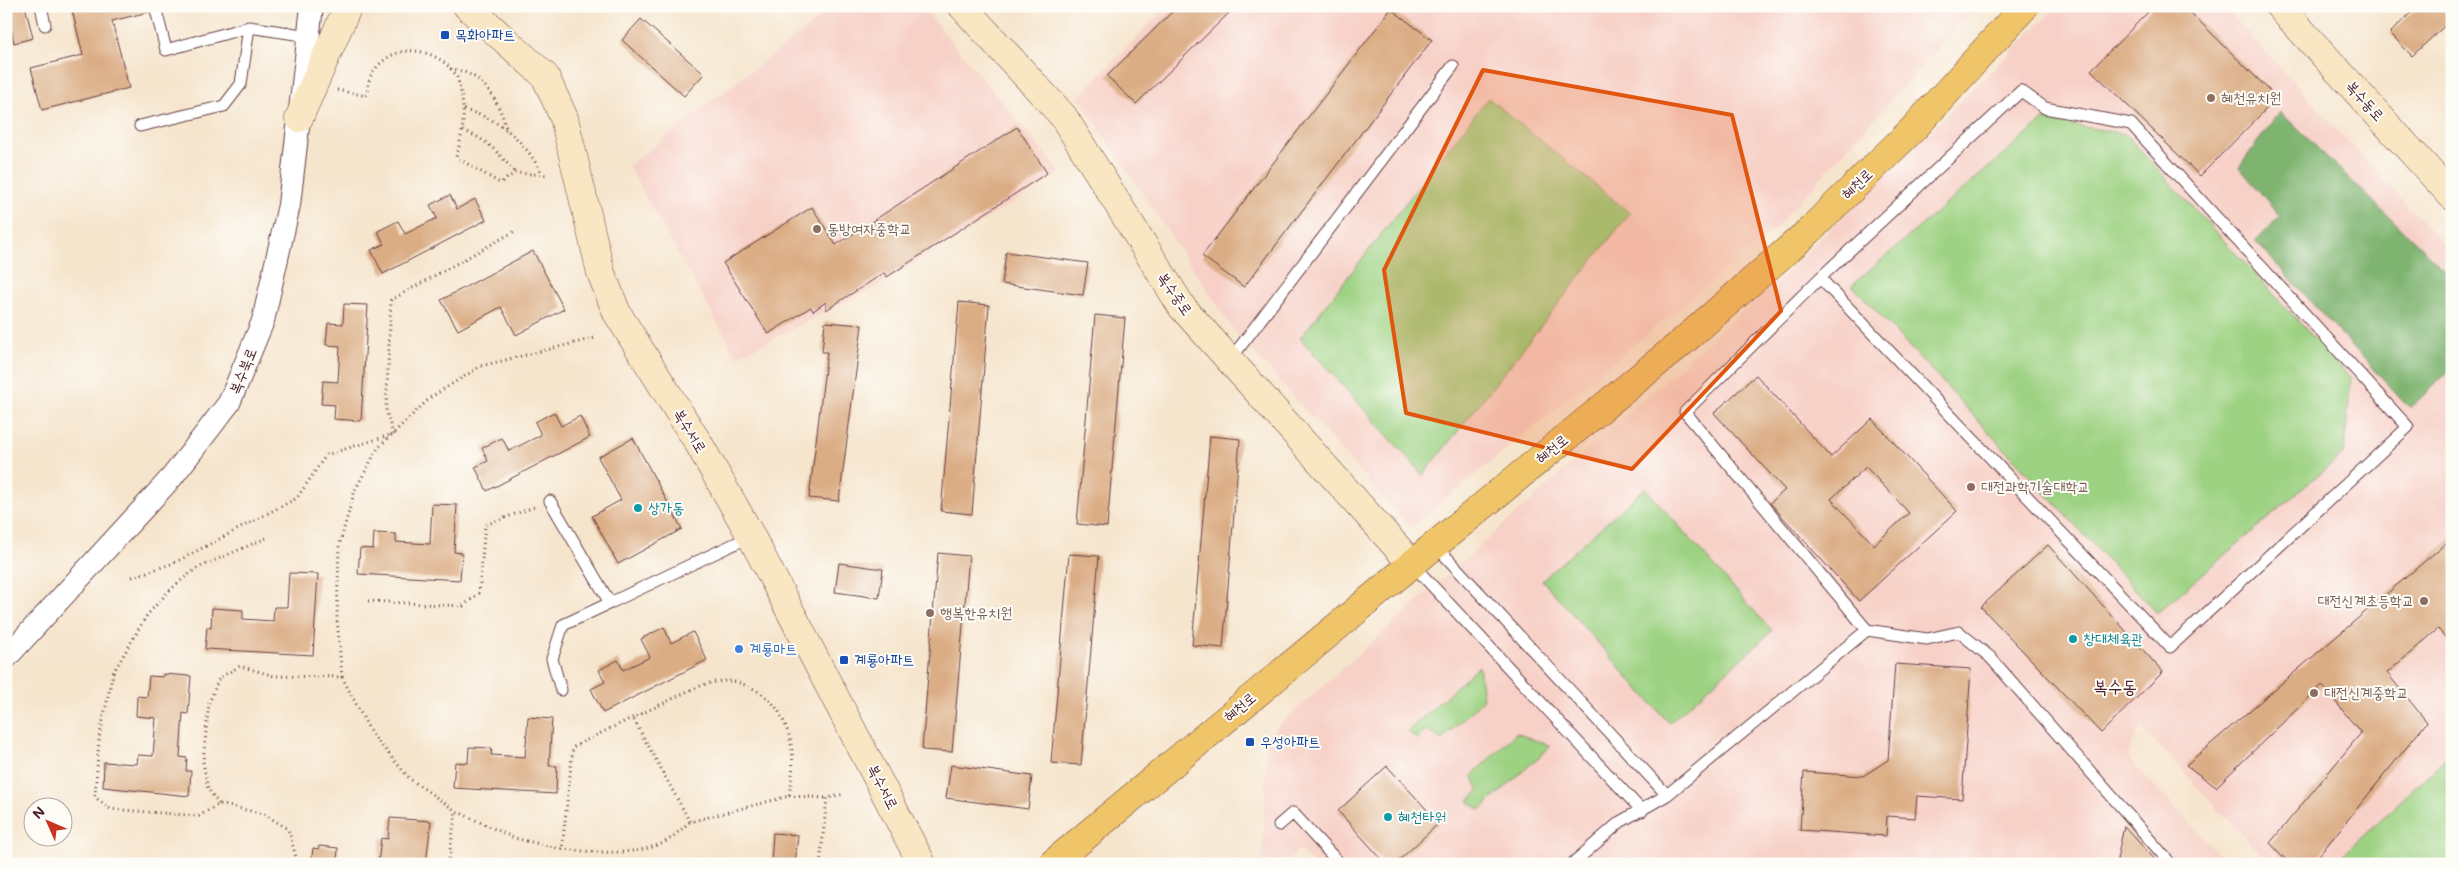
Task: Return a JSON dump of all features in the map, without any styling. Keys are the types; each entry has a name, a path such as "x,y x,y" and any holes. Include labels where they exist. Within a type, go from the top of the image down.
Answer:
{"main road":[{"path":"299,118 348,6"},
{"name":"복수서로","path":"467,6 545,76 564,118 601,274 617,313 699,444 751,536 922,864"},
{"name":"복수중로","path":"962,6 1063,116 1182,307 1412,564"},
{"name":"혜천로","path":"1052,864 1435,544 1680,344 1807,234 1915,127 2025,6"},
{"name":"복수동로","path":"2279,6 2452,196"}],"street":[{"name":"복수북로","path":"6,658 172,478 230,403 263,321 289,205 312,6"}],"lane":[{"path":"41,6 46,26"},
{"path":"155,6 166,50 249,27 309,36"},
{"path":"140,126 224,106 234,96 241,84 249,27"},
{"path":"1230,360 1453,66"},
{"path":"1820,278 2170,647 2408,427 2131,124 2045,108 2021,91 1820,278 1685,412 1867,630 1927,638 1959,632 1990,657 2171,864"},
{"path":"550,501 610,603"},
{"path":"561,690 552,659 563,625 751,536"},
{"path":"1435,544 1667,795"},
{"path":"1412,564 1642,811"},
{"path":"1572,864 1620,822 1667,795 1867,630"},
{"path":"1279,825 1293,813 1340,864"}],"path":[{"path":"337,90 366,96 372,75 388,56 412,49 438,59 456,75 464,110 463,131 456,157 500,183 515,173 549,176"},
{"path":"450,69 464,70 495,96 507,131"},
{"path":"464,110 476,113 507,131 531,152 542,174"},
{"path":"463,131 480,137 494,148 515,173"},
{"path":"393,434 386,411 391,300 518,230"},
{"path":"595,338 481,366 432,397 378,448 355,490 339,546 337,619 342,678 371,733 410,779 456,811 514,838 562,849 592,852 636,849 659,845 690,822 789,796 827,798 844,794"},
{"path":"132,577 174,563 297,498 326,455 393,434"},
{"path":"368,601 463,606 479,593 485,525 550,501"},
{"path":"219,804 199,816 110,809 95,797 99,738 113,673 147,615 170,590 195,569 266,538"},
{"path":"298,864 288,829 264,814 219,804 208,789 203,762 209,703 219,678 240,666 274,676 342,678"},
{"path":"562,849 573,747 701,686 726,681 753,687 775,705 789,730 794,758 789,796"},
{"path":"633,718 690,822"},
{"path":"820,864 827,798"},
{"path":"448,864 456,811"}],"highlighted area":[{"path":"1483,70 1732,115 1781,311 1632,469 1406,413 1384,270"}],"shaded area":[{"name":"동방여자중학교","path":"836,6 922,6 1061,173 881,284 737,357 628,166"},
{"path":"1167,6 1976,6 1772,232 1410,528 1233,329 1078,97"},
{"name":"대전과학기술대학교","path":"2058,6 2223,6 2452,254 2452,864 2270,864 2140,726 2127,757 2228,864 1314,864 1299,850 1284,864 1262,864 1267,736 1780,278"}],"green space":[{"path":"1488,98 1630,213 1423,475 1300,338"},
{"path":"2280,112 2452,277 2452,368 2410,408 2255,241 2280,216 2239,167"},
{"path":"2044,120 2125,134 2351,378 2344,453 2157,613 1852,285"},
{"path":"1645,488 1772,631 1669,723 1542,580"},
{"path":"1479,666 1483,699 1442,740 1427,730 1417,739 1408,731"},
{"path":"1516,733 1551,746 1480,810 1468,801 1479,791 1472,775"},
{"path":"2452,753 2452,864 2333,864"}],"building":[{"path":"6,6 25,6 33,38 14,43"},
{"path":"71,6 147,6 148,12 112,21 129,88 42,110 31,68 83,55"},
{"path":"1178,6 1236,6 1136,104 1107,76"},
{"path":"2154,6 2184,6 2277,98 2200,176 2091,70"},
{"path":"2418,6 2452,6 2452,19 2412,56 2390,33"},
{"path":"1391,9 1432,40 1244,287 1202,256"},
{"path":"641,19 704,74 684,96 622,40"},
{"path":"1017,127 1047,173 887,277 884,273 826,310 826,302 813,311 811,307 768,334 723,263 812,207 836,245"},
{"path":"450,195 457,209 475,199 486,220 383,274 371,250 384,244 378,231 398,221 405,234 437,218 430,205"},
{"path":"533,251 564,309 516,335 501,307 458,330 441,300"},
{"path":"1006,252 1088,263 1083,295 1002,284"},
{"path":"959,302 989,305 972,514 941,511"},
{"path":"344,304 368,305 361,421 334,419 335,405 321,404 323,381 338,382 340,346 326,345 328,323 343,324"},
{"path":"1095,315 1125,318 1107,527 1077,524"},
{"path":"825,322 862,325 839,501 809,498 827,352 822,352"},
{"path":"1756,375 1831,457 1872,419 1957,511 1859,601 1770,503 1785,490 1714,413","holes":["1866,467 1909,513 1874,545 1831,499"]},
{"path":"554,412 561,426 580,416 590,437 487,491 475,467 488,461 482,448 502,438 509,451 541,435 535,422"},
{"path":"1210,436 1240,439 1223,648 1192,645"},
{"name":"상가동","path":"633,438 682,529 618,564 592,516 621,500 598,457"},
{"path":"432,504 457,505 454,552 462,553 460,580 358,574 360,548 373,549 374,533 396,534 396,542 430,544"},
{"path":"2452,538 2452,645 2438,629 2387,673 2427,722 2312,864 2290,864 2270,843 2361,733 2322,685 2216,787 2186,765"},
{"name":"창대체육관","path":"2048,545 2163,672 2101,733 1981,607"},
{"path":"938,553 969,556 952,752 922,750"},
{"path":"1069,554 1099,556 1081,765 1051,763"},
{"path":"839,563 883,569 879,598 835,592"},
{"path":"289,573 318,574 313,655 205,649 207,627 211,628 212,608 243,610 243,619 273,621 274,607 287,607"},
{"path":"664,627 671,643 693,632 707,660 603,713 591,689 605,682 599,670 618,660 623,670 650,657 641,639"},
{"path":"1895,664 1971,669 1962,799 1917,796 1915,818 1887,816 1886,836 1800,830 1804,772 1863,776 1888,760"},
{"path":"163,674 191,676 188,714 183,713 180,757 187,758 186,771 191,771 189,796 103,787 104,762 137,764 138,755 153,756 156,718 136,716 137,696 147,697 149,676 163,677"},
{"path":"528,717 552,719 549,766 557,766 556,794 453,788 455,762 468,763 469,747 492,748 491,755 525,757"},
{"path":"951,765 1032,776 1028,809 946,798"},
{"name":"혜천타워","path":"1387,766 1439,823 1395,864 1386,864 1338,811"},
{"path":"390,818 431,821 426,864 378,864 381,838 388,839"},
{"path":"2124,826 2159,864 2116,864"},
{"path":"773,833 798,835 795,864 771,864"},
{"path":"319,846 338,848 337,864 311,864 313,848 318,849"}],"place":[{"name":"목화아파트","path":"445,35"},
{"name":"혜천유치원","path":"2211,98"},
{"name":"동방여자중학교","path":"817,229"},
{"name":"대전과학기술대학교","path":"1971,487"},
{"name":"상가동","path":"638,508"},
{"name":"대전신계초등학교","path":"2424,601"},
{"name":"행복한유치원","path":"930,613"},
{"name":"창대체육관","path":"2073,639"},
{"name":"계룡마트","path":"739,649"},
{"name":"계룡아파트","path":"844,660"},
{"name":"대전신계중학교","path":"2314,693"},
{"name":"우성아파트","path":"1250,742"},
{"name":"혜천타워","path":"1388,817"}],"district":[{"name":"복수동","path":"2115,687"}]}
